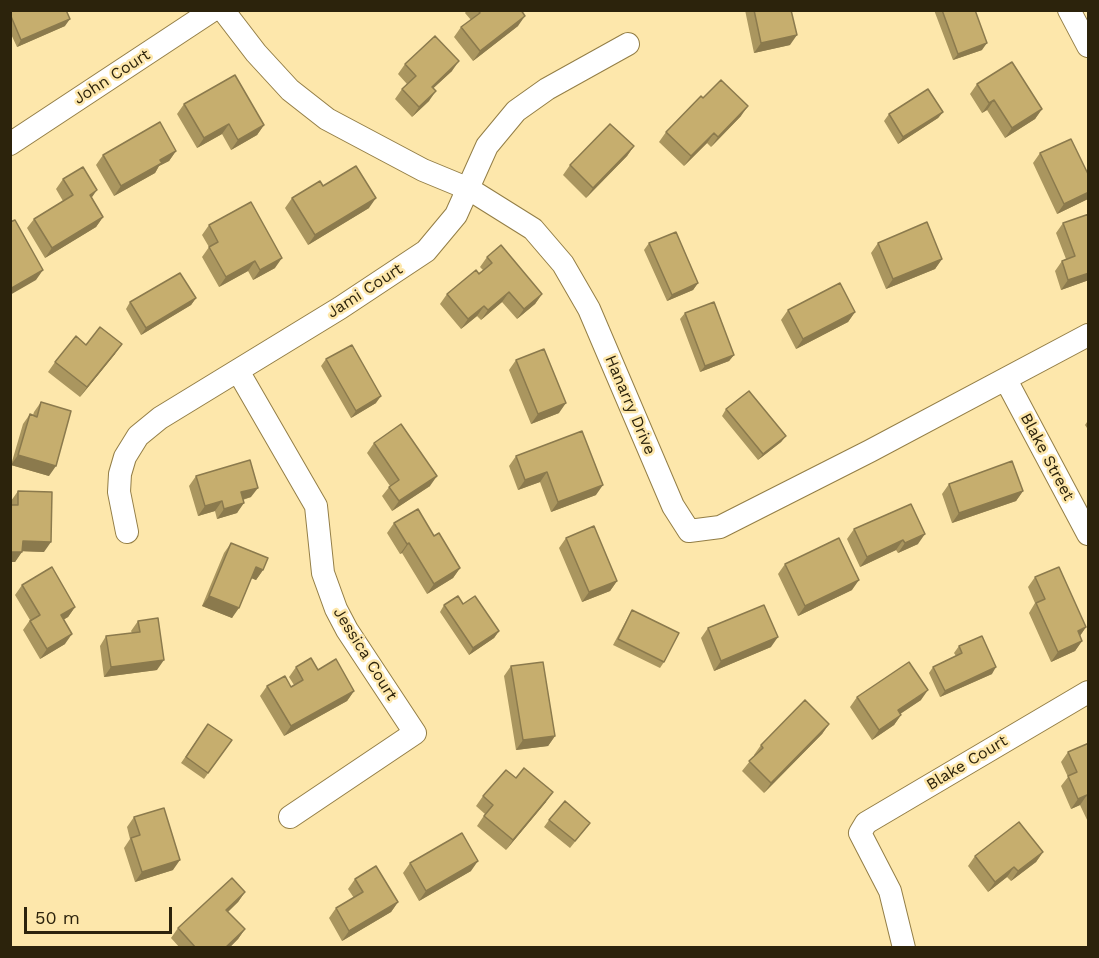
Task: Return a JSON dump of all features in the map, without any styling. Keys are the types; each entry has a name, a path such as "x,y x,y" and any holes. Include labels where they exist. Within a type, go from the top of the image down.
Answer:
{"street":[{"name":"John Court","path":"10,144 213,10"},
{"name":"Hanarry Drive","path":"223,10 256,53 290,90 327,119 423,170 469,189 533,229 563,264 589,309 673,506 689,531 720,526 1006,380 1089,335"},
{"path":"1069,10 1089,46"},
{"name":"Jami Court","path":"127,532 119,492 120,474 125,457 138,436 160,418 340,308 426,251 456,215 487,146 516,111 547,89 628,44"},
{"name":"Jessica Court","path":"238,371 316,506 323,573 336,609 347,630 415,733 290,817"},
{"name":"Blake Street","path":"1006,380 1089,534"},
{"name":"Blake Court","path":"904,948 890,891 860,833 866,823 1089,692"}],"building":[{"path":"10,10 66,10 70,19 21,40"},
{"path":"478,10 521,10 525,16 480,51 461,27 480,13"},
{"path":"754,10 791,10 797,35 761,43"},
{"path":"942,10 975,10 987,43 958,54"},
{"path":"435,36 459,61 432,87 436,91 419,107 402,89 416,76 405,64"},
{"path":"1012,62 1042,109 1012,128 994,100 989,103 977,84"},
{"path":"235,75 264,125 238,140 229,124 204,138 184,104"},
{"path":"721,80 748,106 718,137 714,133 691,156 666,132 701,96 703,98"},
{"path":"928,89 943,112 903,137 889,114"},
{"path":"160,122 176,151 160,160 162,163 121,186 103,155"},
{"path":"610,124 634,146 593,188 570,165"},
{"path":"1071,139 1089,176 1089,192 1064,204 1040,153"},
{"path":"356,166 376,198 315,235 292,198 320,181 323,186"},
{"path":"83,167 97,190 90,195 103,217 52,248 34,219 73,195 63,179"},
{"path":"251,202 282,258 260,270 255,261 226,277 209,247 218,242 209,225"},
{"path":"1089,214 1089,273 1068,280 1062,261 1075,256 1063,223"},
{"path":"15,220 43,270 10,289 10,222"},
{"path":"927,222 942,259 893,279 878,243"},
{"path":"676,232 698,283 672,295 649,243"},
{"path":"501,245 542,294 524,309 509,292 488,310 484,306 468,319 447,294 476,270 479,274 492,263 487,257"},
{"path":"180,273 196,298 146,328 130,302"},
{"path":"840,283 855,312 803,339 788,310"},
{"path":"714,302 734,355 705,366 685,313"},
{"path":"100,327 122,344 87,387 55,362 76,336 86,345"},
{"path":"352,345 381,396 356,411 326,359"},
{"path":"544,349 566,403 538,414 516,360"},
{"path":"749,391 786,436 763,454 726,409"},
{"path":"41,402 71,411 56,466 18,455 30,414 37,417"},
{"path":"401,424 437,476 399,501 389,487 399,480 374,443"},
{"path":"582,431 603,485 558,502 547,472 525,480 516,456"},
{"path":"250,460 258,488 241,492 244,503 224,509 222,501 205,506 196,476"},
{"path":"1012,461 1023,491 959,513 949,484"},
{"path":"18,491 52,492 51,542 23,541 22,552 10,552 10,505 18,505"},
{"path":"911,504 925,534 905,543 903,540 867,557 854,529"},
{"path":"418,509 434,536 439,533 460,568 434,584 394,523"},
{"path":"594,526 617,581 589,592 566,538"},
{"path":"839,538 859,580 805,606 785,564"},
{"path":"231,543 268,558 263,570 256,567 239,608 209,596"},
{"path":"52,567 75,607 61,615 72,634 47,649 30,621 40,615 22,585"},
{"path":"1059,567 1086,627 1078,631 1082,641 1058,652 1036,603 1045,599 1035,577"},
{"path":"458,596 463,604 475,596 499,631 473,648 444,605"},
{"path":"764,605 778,637 721,661 708,628"},
{"path":"632,610 679,633 664,662 618,639"},
{"path":"158,618 164,660 111,667 106,636 140,632 138,621"},
{"path":"982,636 996,667 945,691 933,667 962,653 959,646"},
{"path":"311,658 318,670 336,659 354,691 291,726 267,686 285,676 291,687 303,680 296,667"},
{"path":"543,662 555,736 523,740 511,666"},
{"path":"909,662 928,690 898,710 901,715 879,730 857,697"},
{"path":"805,700 829,724 771,783 749,761 763,748 761,745"},
{"path":"208,724 232,740 208,773 186,757"},
{"path":"1089,743 1089,799 1087,795 1078,799 1068,776 1077,772 1068,752"},
{"path":"524,768 553,792 513,840 484,816 493,805 483,796 506,770 516,778"},
{"path":"565,801 590,823 575,841 549,820"},
{"path":"164,808 180,860 142,872 131,838 140,835 134,817"},
{"path":"1019,822 1043,852 1018,871 1014,867 995,882 975,856"},
{"path":"462,833 478,861 426,891 410,863"},
{"path":"376,866 398,902 349,931 336,908 363,892 355,879"},
{"path":"232,878 245,892 226,910 245,929 225,948 196,948 178,928"}]}
